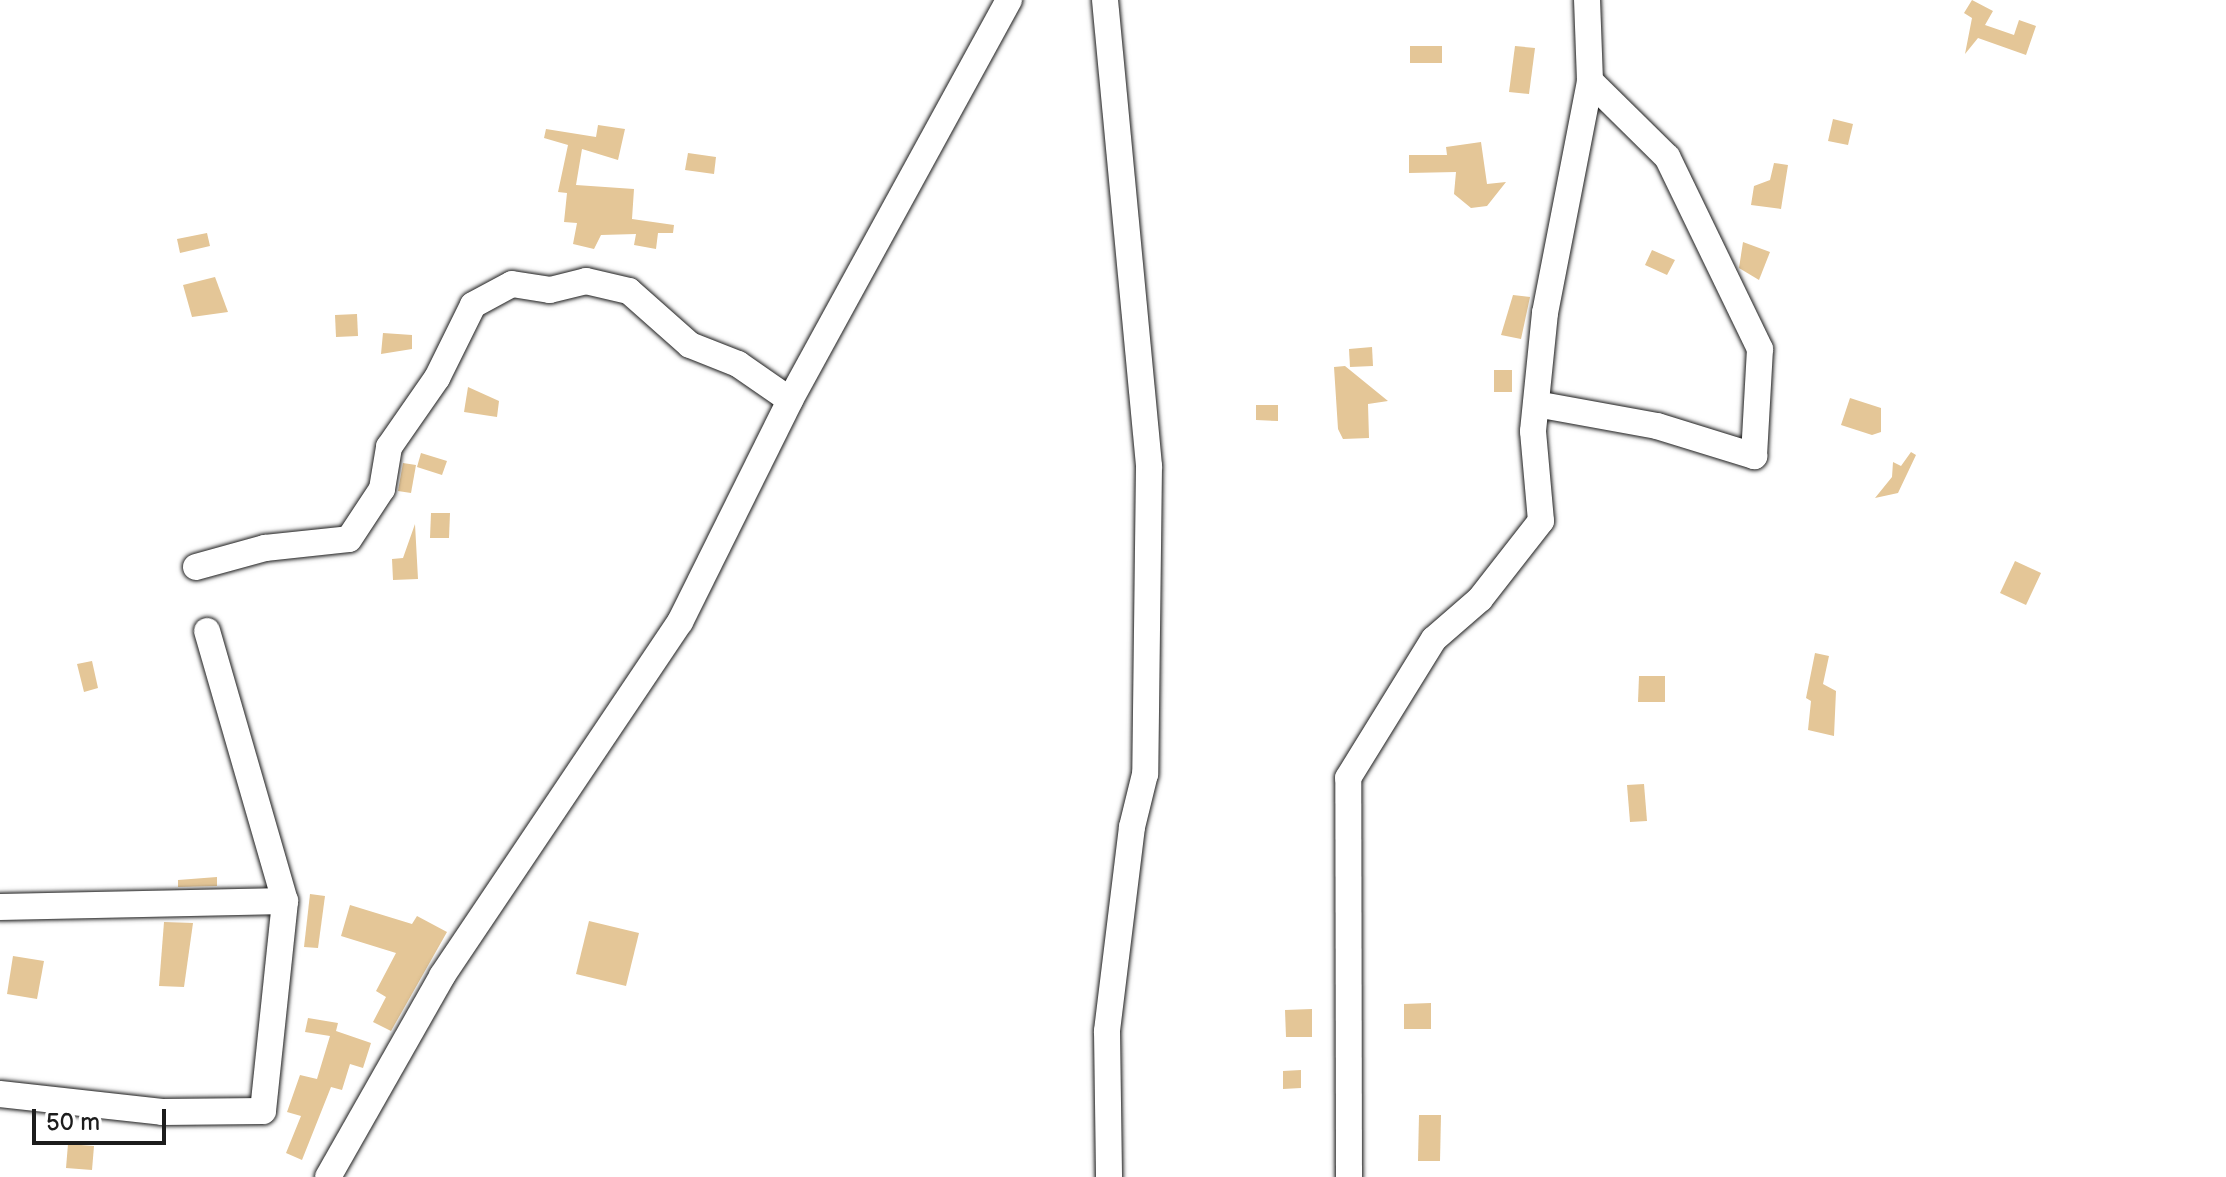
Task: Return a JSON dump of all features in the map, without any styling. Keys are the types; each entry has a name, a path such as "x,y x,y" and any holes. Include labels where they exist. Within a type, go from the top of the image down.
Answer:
{"street":[{"path":"328,1177 442,976 680,622 790,400 1009,0"},
{"path":"1105,0 1149,466 1145,774 1132,827 1107,1031 1109,1177"},
{"path":"1349,1177 1348,778 1434,639 1480,599 1541,521 1536,404 1545,313 1590,81 1587,0"},
{"path":"1536,404 1657,426 1754,456 1760,349 1667,157 1590,81"},
{"path":"196,567 265,548 349,539 382,489 389,447 437,378 473,305 512,284 550,290 586,281 629,291 690,345 738,364 790,400"},
{"path":"0,1094 162,1112 263,1111 285,901 207,631"},
{"path":"0,907 285,901"}],"building":[{"path":"1972,0 1993,11 1985,25 2014,35 2019,20 2036,26 2026,55 1978,38 1965,54 1972,18 1964,13"},
{"path":"1410,46 1442,46 1442,63 1410,63"},
{"path":"1515,46 1535,48 1529,94 1509,92"},
{"path":"1833,119 1853,124 1848,145 1828,141"},
{"path":"598,125 625,129 618,160 582,149 576,185 634,189 632,219 674,225 673,233 658,233 656,249 634,245 636,234 601,235 594,249 573,244 577,223 564,222 567,193 558,192 568,145 544,138 546,129 596,137"},
{"path":"1481,142 1487,184 1506,182 1487,206 1471,208 1454,194 1456,172 1409,173 1409,155 1447,155 1446,147"},
{"path":"688,153 716,157 714,174 685,170"},
{"path":"1774,163 1788,165 1781,209 1751,205 1754,186 1770,180"},
{"path":"207,233 210,246 180,253 177,239"},
{"path":"1743,242 1770,252 1759,280 1739,268"},
{"path":"1652,250 1675,260 1667,275 1645,265"},
{"path":"215,277 228,312 192,317 183,285"},
{"path":"1513,295 1530,297 1521,339 1501,335"},
{"path":"357,314 358,336 336,337 335,315"},
{"path":"383,333 412,335 412,349 381,354"},
{"path":"1372,347 1373,366 1350,367 1349,349"},
{"path":"1345,366 1388,401 1368,404 1369,438 1343,439 1338,429 1334,367"},
{"path":"1494,370 1512,370 1512,392 1494,392"},
{"path":"468,387 499,401 497,417 464,412"},
{"path":"1850,398 1881,408 1881,432 1872,435 1841,425"},
{"path":"1256,405 1278,405 1278,421 1256,420"},
{"path":"1911,452 1916,455 1898,493 1875,498 1892,477 1893,462 1901,466"},
{"path":"421,453 447,461 442,475 417,467"},
{"path":"403,463 416,465 411,493 398,491"},
{"path":"431,513 450,513 449,538 430,538"},
{"path":"415,524 418,579 393,580 392,559 403,558"},
{"path":"2015,561 2041,573 2026,605 2000,593"},
{"path":"1815,653 1829,656 1823,684 1836,691 1834,736 1808,730 1811,701 1806,698"},
{"path":"92,661 98,688 84,692 77,664"},
{"path":"1639,676 1665,676 1665,702 1638,702"},
{"path":"1644,784 1647,821 1630,822 1627,785"},
{"path":"217,877 217,886 178,887 178,880"},
{"path":"310,894 325,896 318,948 304,947"},
{"path":"350,905 412,924 417,916 447,932 391,1031 373,1022 386,997 376,991 396,953 341,936"},
{"path":"589,921 639,933 626,986 576,974"},
{"path":"164,922 193,923 184,987 159,986"},
{"path":"13,956 44,961 37,999 7,994"},
{"path":"1431,1003 1431,1029 1404,1029 1404,1004"},
{"path":"1312,1009 1312,1037 1286,1037 1285,1010"},
{"path":"308,1018 338,1023 336,1031 371,1043 363,1068 350,1064 342,1090 331,1087 302,1160 286,1153 301,1116 287,1112 300,1075 317,1079 330,1036 305,1032"},
{"path":"1301,1070 1301,1088 1283,1089 1283,1071"},
{"path":"1419,1115 1441,1115 1440,1161 1418,1161"},
{"path":"68,1144 94,1146 92,1170 66,1168"}]}
